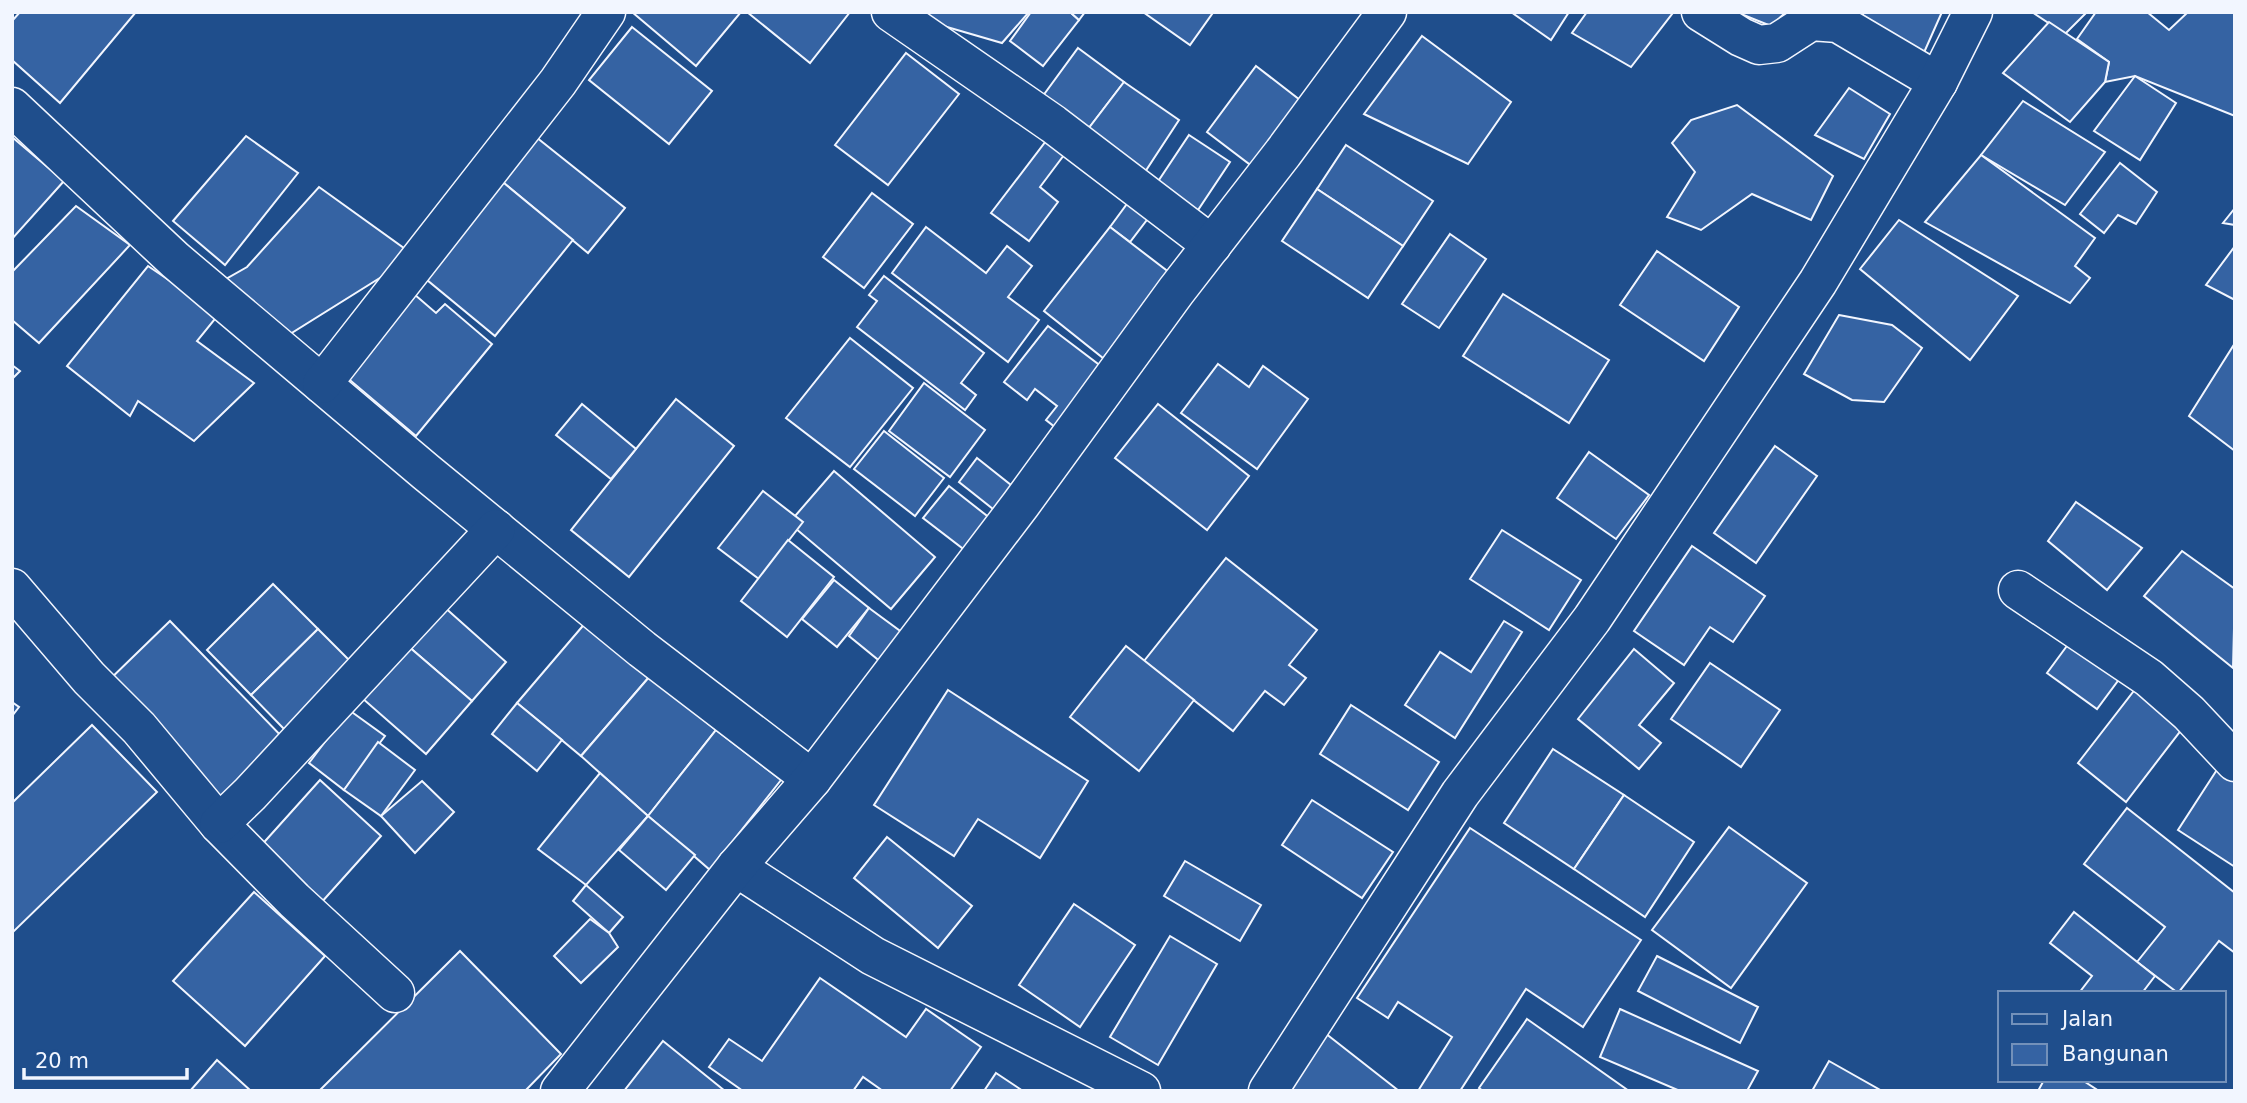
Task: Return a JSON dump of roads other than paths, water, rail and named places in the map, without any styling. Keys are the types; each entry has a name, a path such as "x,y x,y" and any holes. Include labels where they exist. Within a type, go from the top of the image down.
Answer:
{"street":[{"path":"322,384 558,82 606,12"},
{"path":"891,12 1053,124 1212,245"},
{"path":"560,1091 736,867 812,779 1021,504 1176,291 1387,12"},
{"path":"1701,12 1741,37 1759,44 1777,43 1811,21 1838,23 1938,82"},
{"path":"1268,1091 1460,794 1592,619 1810,293 1938,82 1973,12"},
{"path":"12,107 175,260 322,384 642,649 812,779"},
{"path":"219,824 496,529"},
{"path":"12,588 89,678 139,728 219,824 294,900 396,993"},
{"path":"2018,590 2149,678 2189,713 2235,762"},
{"path":"736,867 873,956 1141,1091"}]}
